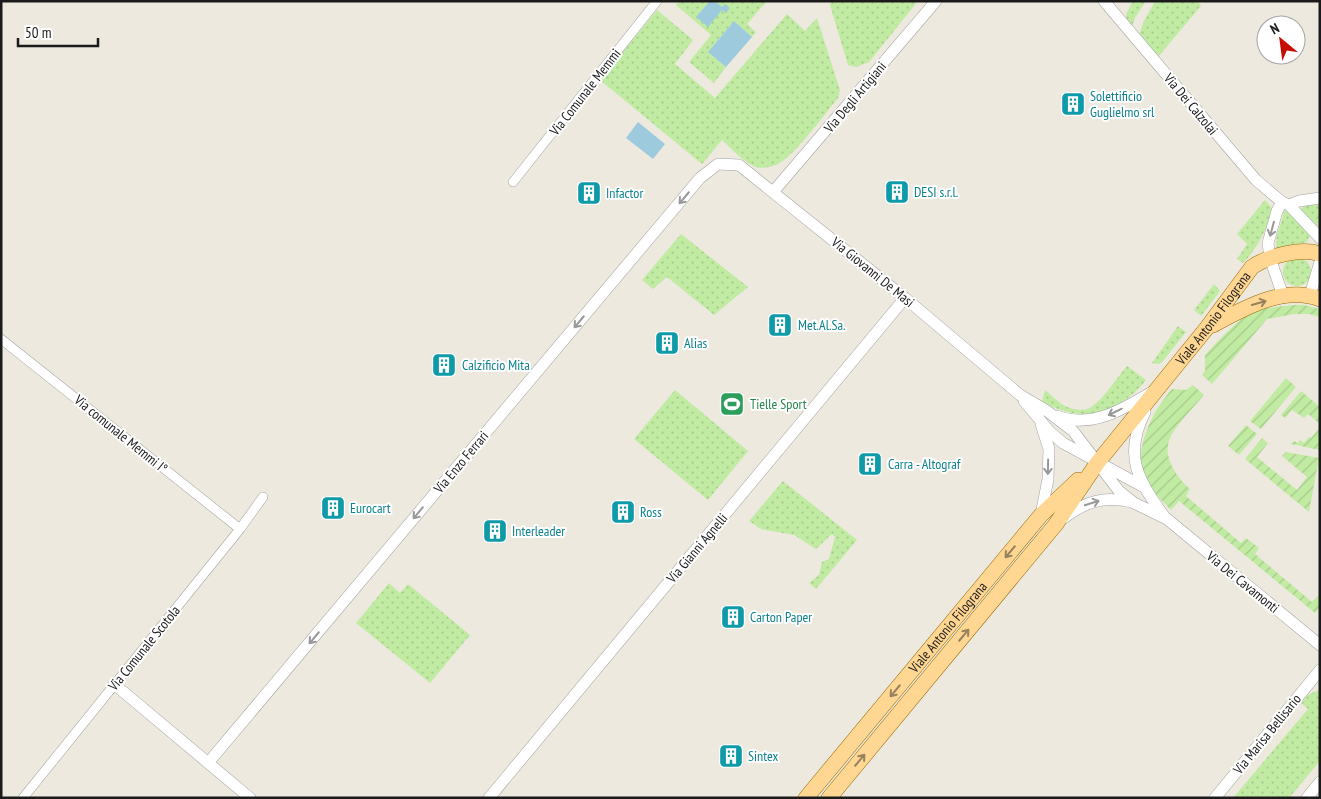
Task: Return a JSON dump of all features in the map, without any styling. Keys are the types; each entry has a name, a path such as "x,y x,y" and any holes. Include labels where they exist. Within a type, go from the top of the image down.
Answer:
{"main road":[{"path":"1270,258 1298,252 1313,251 1320,254"},
{"name":"Viale Antonio Filograna","path":"829,798 1056,524 1098,462 1206,329 1252,267 1270,258"},
{"path":"1206,329 1246,306 1284,296 1315,297"},
{"name":"Viale Antonio Filograna","path":"806,798 1041,515 1098,462"}],"street":[{"name":"Via Comunale Memmi","path":"513,182 656,1"},
{"name":"Via Degli Artigiani","path":"773,192 936,1"},
{"name":"Via Dei Calzolai","path":"1104,1 1245,168 1256,180 1285,203 1320,238"},
{"name":"Via Giovanni De Masi","path":"718,164 739,165 905,298 1020,395"},
{"name":"Via Enzo Ferrari","path":"208,764 700,178 718,164"},
{"path":"1284,296 1270,258 1268,243 1277,211 1285,203 1320,198"},
{"path":"1315,297 1320,262"},
{"name":"Via Gianni Agnelli","path":"489,798 905,298"},
{"name":"Via comunale Memmi I°","path":"1,339 240,529"},
{"path":"1020,395 1060,417 1078,420 1105,417 1157,388"},
{"path":"1157,388 1137,427 1136,469 1142,486 1167,519"},
{"path":"1020,395 1039,420 1063,443 1142,486"},
{"path":"1047,411 1073,431 1119,490 1134,502 1167,519"},
{"path":"1039,420 1049,449 1048,479 1041,515"},
{"name":"Via Comunale Scotola","path":"23,798 240,529 263,497"},
{"path":"1056,524 1075,509 1092,502 1107,499 1134,502"},
{"name":"Via Dei Cavamonti","path":"1167,519 1316,641"},
{"path":"1316,641 1320,655"},
{"name":"Via Marisa Bellisario","path":"1215,798 1320,670"},
{"path":"114,684 250,798"},
{"path":"1307,798 1320,782"}],"green space":[{"path":"679,1 767,1 747,24 756,32 752,37 734,21 708,52 726,67 714,83 689,62 711,35 676,5"},
{"path":"831,1 918,1 869,62 856,67 848,65 830,5"},
{"path":"1133,1 1146,1 1132,26 1127,20 1126,14"},
{"path":"1155,1 1198,1 1201,6 1158,57 1139,35"},
{"path":"657,10 693,40 675,64 715,98 787,14 805,31 817,18 840,90 838,98 793,152 778,164 761,168 751,165 722,140 702,164 600,80"},
{"path":"1265,200 1272,208 1268,223 1257,245 1243,263 1237,259 1247,244 1237,234"},
{"path":"1320,203 1320,228 1300,209 1308,204"},
{"path":"1284,210 1290,213 1310,235 1307,242 1277,249 1276,240"},
{"path":"681,234 748,287 714,315 667,277 653,289 642,280"},
{"path":"1297,258 1307,262 1311,272 1307,282 1297,286 1287,282 1283,272 1287,262"},
{"path":"1214,284 1220,291 1201,316 1194,310"},
{"path":"1304,305 1320,309 1320,317 1309,314 1294,314 1267,319 1212,384 1202,375 1205,371 1205,355 1243,318 1259,310"},
{"path":"1178,326 1186,332 1162,362 1159,364 1152,363"},
{"path":"1127,366 1146,380 1129,397 1110,409 1088,414 1076,414 1042,402 1045,390 1064,406 1079,410 1092,407 1103,397"},
{"path":"1286,378 1296,387 1261,429 1250,421"},
{"path":"1193,385 1204,395 1175,430 1169,441 1168,448 1173,468 1190,489 1186,496 1241,543 1246,538 1259,548 1255,554 1312,602 1320,594 1320,607 1315,613 1179,501 1171,510 1147,481 1142,469 1141,459 1144,437 1148,426 1159,406 1172,389 1186,390"},
{"path":"675,390 748,451 708,500 634,439"},
{"path":"1301,391 1320,407 1320,424 1308,414 1304,418 1292,410 1285,418 1281,415"},
{"path":"1246,425 1257,434 1239,455 1228,446"},
{"path":"1320,427 1320,450 1291,444 1294,441 1298,443 1300,440 1304,443"},
{"path":"1262,438 1268,443 1257,457 1297,490 1307,477 1282,456 1286,452 1319,458 1309,512 1245,459"},
{"path":"783,481 857,540 816,589 809,583 819,575 822,562 829,559 835,537 832,534 816,549 794,535 761,529 749,521"},
{"path":"389,583 400,593 408,584 470,635 430,683 356,623"},
{"path":"1320,689 1320,761 1289,798 1233,798 1308,709 1301,703 1308,695"}],"water":[{"path":"710,1 715,1 722,7 725,4 730,8 726,13 722,10 708,27 696,17"},
{"path":"734,21 752,37 726,67 708,52"},
{"path":"638,122 665,144 653,159 626,138"}],"place":[{"name":"Solettificio Guglielmo srl","path":"1073,104"},
{"name":"DESI s.r.l.","path":"897,192"},
{"name":"Infactor","path":"589,193"},
{"name":"Met.Al.Sa.","path":"780,325"},
{"name":"Alias","path":"667,343"},
{"name":"Calzificio Mita","path":"444,365"},
{"name":"Tielle Sport","path":"732,404"},
{"name":"Carra - Altograf","path":"870,464"},
{"name":"Eurocart","path":"333,508"},
{"name":"Ross","path":"623,512"},
{"name":"Interleader","path":"495,531"},
{"name":"Carton Paper","path":"733,617"},
{"name":"Sintex","path":"731,756"}]}
